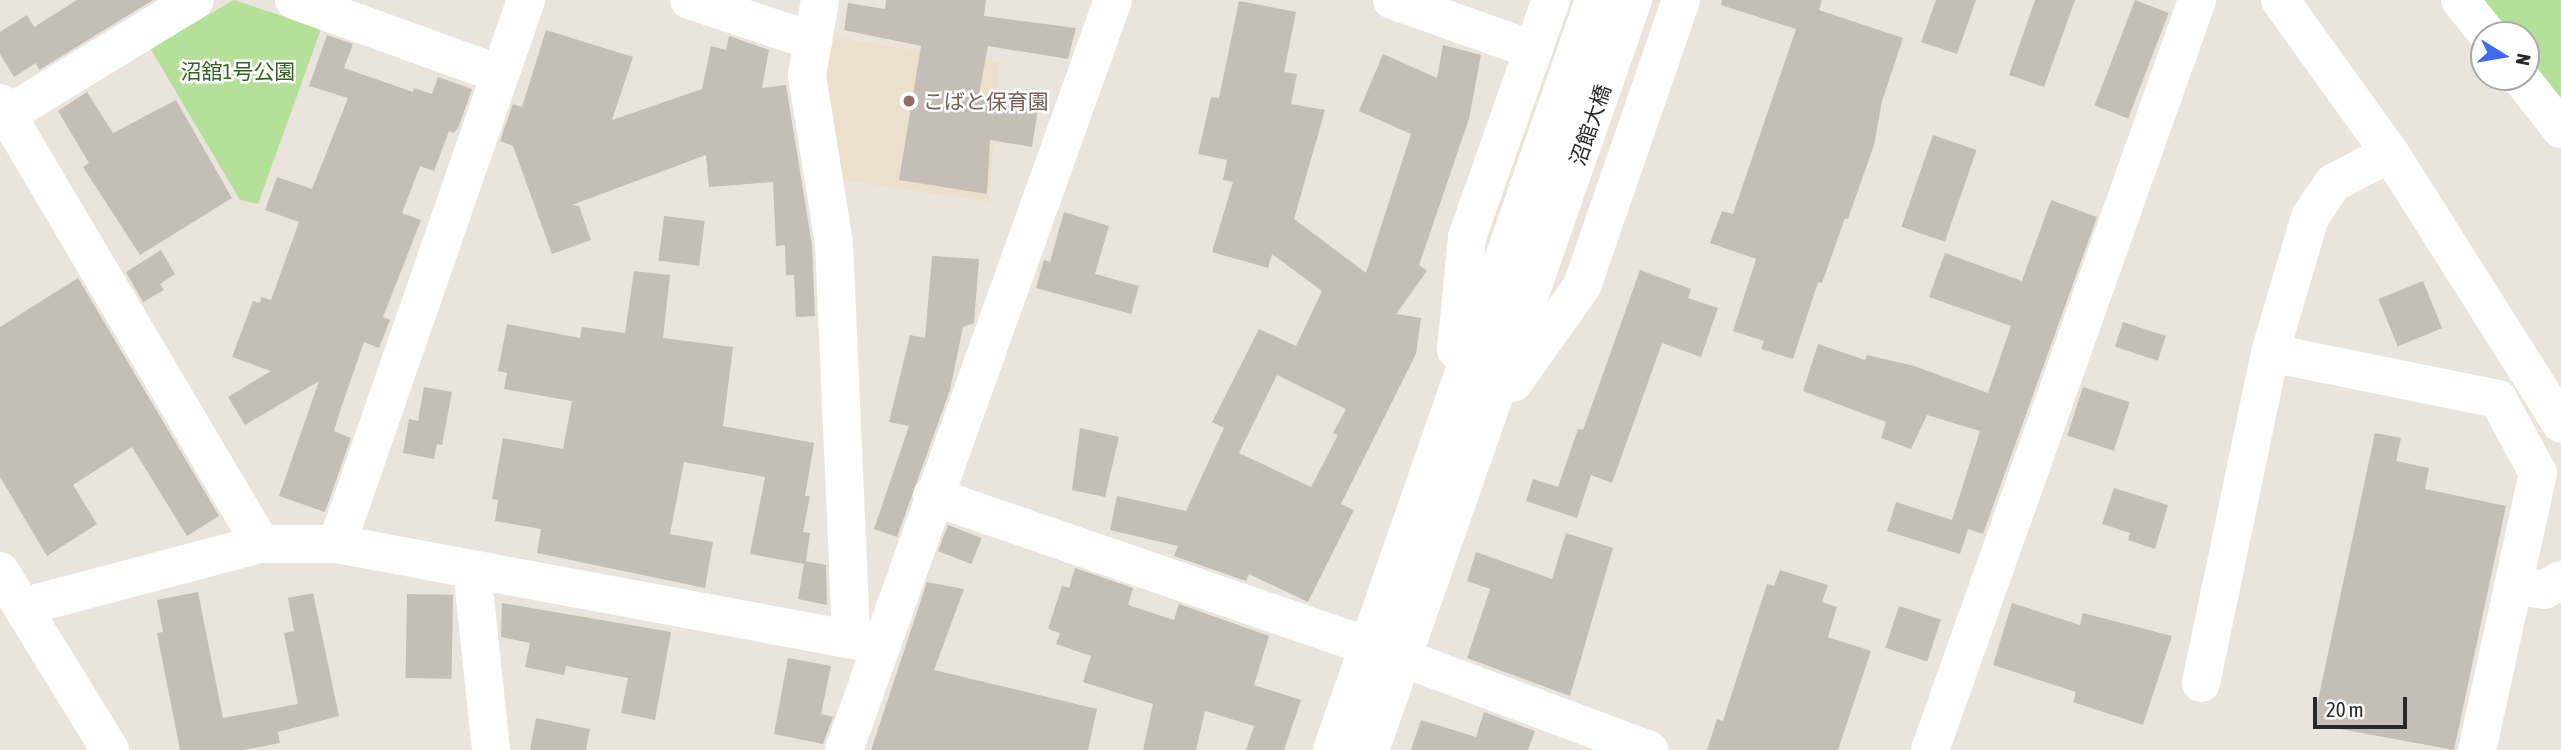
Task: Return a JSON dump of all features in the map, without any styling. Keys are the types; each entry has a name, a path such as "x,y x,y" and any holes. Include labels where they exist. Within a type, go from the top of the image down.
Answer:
{"street":[{"path":"195,0 2,113 261,544"},
{"path":"294,0 499,74"},
{"path":"337,544 526,0"},
{"path":"689,0 813,41"},
{"path":"820,0 807,75 834,243 866,640"},
{"path":"844,750 866,640 932,496 1112,0"},
{"path":"1392,0 1533,50"},
{"path":"1370,750 1386,652 1449,415 1467,237 1551,0"},
{"name":"沼館大橋","path":"1449,415 1594,0"},
{"name":"沼館大橋","path":"1386,652 1487,420 1633,0"},
{"path":"1487,420 1582,286 1681,0"},
{"path":"1930,750 2197,0"},
{"path":"2280,0 2390,153 2561,422"},
{"path":"2460,0 2477,21"},
{"path":"2531,91 2561,129"},
{"path":"2201,683 2270,353 2310,217 2333,183 2390,153"},
{"path":"2270,353 2498,399 2538,473 2477,750"},
{"path":"932,496 1386,652 1649,750"},
{"path":"22,607 261,544 337,544 866,640"},
{"path":"472,569 491,750"},
{"path":"0,571 110,750"},
{"path":"2513,585 2544,590 2561,580"},
{"path":"1332,750 1386,652"}],"shaded area":[{"name":"こばと保育園","path":"831,37 999,63 989,202 835,179 819,82"}],"green space":[{"name":"沼舘1号公園","path":"234,0 321,29 258,204 240,200 150,48"},
{"path":"2477,0 2561,0 2561,106 2540,80 2540,21 2494,21"}],"building":[{"path":"77,0 153,0 39,70 36,63 14,77 0,54 0,32 27,15 34,27"},
{"path":"886,0 986,0 984,16 1076,28 1068,59 988,46 978,99 1038,109 1032,147 990,140 987,194 899,180 921,46 844,30 848,3 885,9"},
{"path":"1722,0 1822,0 1819,10 1903,38 1882,101 1874,145 1822,283 1818,282 1793,359 1761,349 1764,341 1733,331 1756,259 1710,243 1722,211 1733,214 1796,29 1721,5"},
{"path":"1936,0 1976,0 1957,54 1921,42"},
{"path":"2035,0 2075,0 2044,87 2009,75"},
{"path":"2135,0 2169,13 2128,118 2095,105"},
{"path":"1239,1 1296,12 1284,72 1297,74 1291,104 1325,110 1294,219 1366,273 1411,134 1359,111 1383,54 1437,78 1443,45 1481,55 1469,119 1419,265 1427,271 1396,314 1421,318 1416,354 1341,504 1354,510 1308,602 1249,574 1246,581 1174,556 1178,546 1110,530 1117,496 1186,511 1224,428 1212,422 1259,329 1296,346 1322,291 1272,254 1268,268 1212,252 1233,182 1223,180 1227,160 1198,154 1211,97 1219,98","holes":["1277,375 1346,409 1333,433 1338,435 1311,487 1239,453"]},
{"path":"546,30 633,57 612,120 702,89 711,46 726,50 729,36 769,50 762,88 786,85 812,245 815,316 796,317 794,275 786,275 785,245 776,246 773,182 709,187 706,155 572,205 579,206 591,240 552,254 513,146 500,141 513,104 522,107"},
{"path":"327,35 353,44 344,68 413,92 414,88 432,94 438,77 472,89 459,126 454,133 449,131 434,171 420,166 402,213 421,220 383,317 390,320 379,348 364,342 341,408 334,431 351,438 325,512 279,496 319,381 245,425 228,397 271,371 232,357 253,301 260,303 261,297 271,300 299,222 265,210 277,177 312,189 348,98 309,86"},
{"path":"87,92 113,133 176,100 232,198 140,255 83,167 89,163 58,111"},
{"path":"1933,135 1976,150 1945,242 1901,227"},
{"path":"2051,200 2097,217 1983,534 1968,529 1960,554 1887,531 1896,502 1952,520 1980,431 1927,415 1911,449 1881,438 1886,422 1803,391 1818,344 1865,360 1867,355 1914,366 1988,393 2011,326 1929,297 1945,253 2022,281"},
{"path":"1064,212 1109,226 1095,274 1139,286 1131,314 1036,288 1044,260 1050,262"},
{"path":"664,216 705,221 699,266 659,261"},
{"path":"161,250 175,274 160,284 164,290 143,302 126,272"},
{"path":"932,256 979,259 974,323 963,327 950,390 897,537 874,529 909,426 889,422 910,335 925,338"},
{"path":"1640,270 1691,289 1688,298 1718,308 1701,357 1662,343 1612,483 1591,475 1577,518 1526,501 1533,479 1558,487 1578,429 1583,430"},
{"path":"634,271 670,275 663,338 733,347 723,426 814,443 805,496 810,496 803,532 810,533 806,561 826,565 827,605 798,599 804,564 750,554 765,477 684,462 670,534 713,542 705,588 537,553 541,529 495,521 498,500 492,499 503,438 563,449 572,401 504,389 507,373 498,371 507,324 580,338 582,327 625,333"},
{"path":"78,278 219,516 187,536 132,447 73,485 97,524 47,556 0,477 0,327"},
{"path":"2423,281 2442,328 2398,346 2378,299"},
{"path":"2123,322 2166,336 2158,361 2115,347"},
{"path":"424,387 452,392 442,445 437,444 434,459 403,453 409,419 418,421"},
{"path":"2083,387 2130,402 2114,451 2067,436"},
{"path":"1080,428 1119,437 1105,497 1072,490"},
{"path":"2375,433 2401,438 2396,461 2429,468 2425,489 2506,506 2454,750 2313,724"},
{"path":"2114,488 2168,505 2155,549 2128,540 2130,533 2102,524"},
{"path":"948,525 982,538 972,564 938,551"},
{"path":"1566,533 1613,548 1570,696 1467,658 1490,589 1467,581 1476,552 1552,579"},
{"path":"1075,568 1133,588 1128,605 1174,620 1179,604 1269,636 1254,685 1301,700 1284,750 1246,750 1254,726 1205,711 1196,750 1143,750 1153,704 1083,682 1091,656 1056,644 1060,633 1048,629 1062,586 1069,588"},
{"path":"1780,570 1828,585 1822,602 1837,607 1828,637 1871,651 1838,750 1707,750 1717,719 1723,721 1767,584 1774,586"},
{"path":"927,582 964,589 934,670 1097,709 1088,750 871,750"},
{"path":"198,592 223,718 298,704 284,633 294,631 288,598 313,593 339,716 278,732 280,743 243,750 180,750 157,633 163,632 157,600"},
{"path":"407,594 453,595 452,679 406,678"},
{"path":"502,603 671,632 655,720 621,713 628,678 566,666 564,675 525,667 530,643 501,637"},
{"path":"2012,603 2080,625 2083,613 2172,636 2143,725 2073,702 2076,692 1993,665"},
{"path":"1899,606 1941,620 1927,661 1885,648"},
{"path":"788,658 831,666 821,714 833,717 823,744 774,734"},
{"path":"1484,712 1535,731 1528,750 1411,750 1421,720 1476,737"},
{"path":"536,718 590,729 586,750 530,750"}],"place":[{"name":"こばと保育園","path":"909,101"}]}
